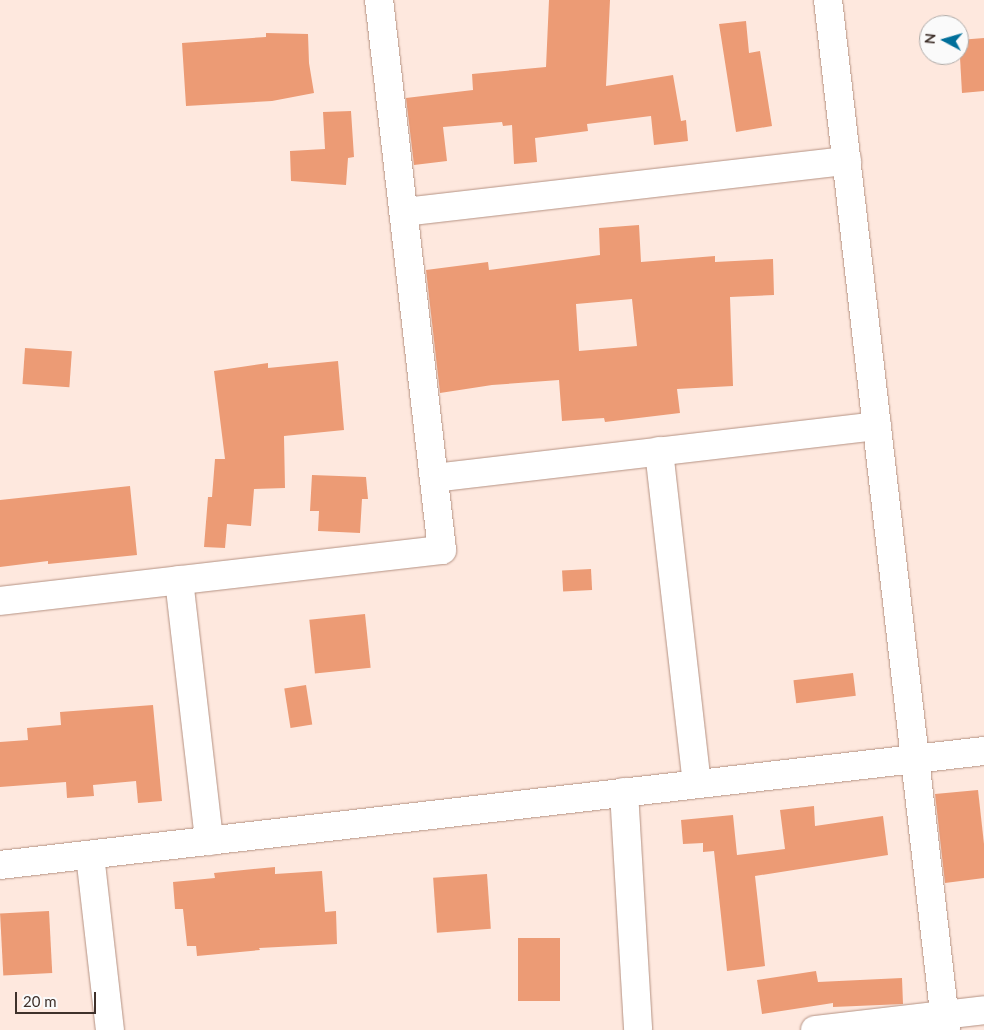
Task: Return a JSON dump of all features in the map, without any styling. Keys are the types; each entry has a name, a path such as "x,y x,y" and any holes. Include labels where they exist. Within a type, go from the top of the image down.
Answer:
{"street":[{"path":"0,601 442,550 379,0"},
{"path":"828,0 945,1022"},
{"path":"404,212 847,161"},
{"path":"434,478 877,426"},
{"path":"659,451 696,784"},
{"path":"179,580 209,841"},
{"path":"0,865 984,751"},
{"path":"624,792 638,1030"},
{"path":"90,855 110,1030"},
{"path":"815,1030 945,1022 984,1010"}],"building":[{"path":"549,0 610,0 606,86 673,75 681,121 686,120 688,141 654,145 651,116 587,124 588,131 535,138 537,162 514,164 512,125 503,126 502,122 443,127 447,161 414,165 406,98 473,90 472,74 546,67"},
{"path":"746,21 749,53 760,51 772,126 736,132 719,24"},
{"path":"266,33 308,34 309,63 314,93 272,101 186,106 182,43 266,37"},
{"path":"984,38 984,91 962,93 960,65 969,65 969,39"},
{"path":"351,111 354,157 348,158 346,185 291,181 290,151 325,149 323,112"},
{"path":"639,225 641,262 715,256 715,262 773,259 774,295 730,297 733,386 677,389 680,413 605,422 604,418 562,421 559,380 492,385 440,393 426,270 488,262 489,270 600,255 599,228","holes":["632,299 637,346 579,351 576,304"]},
{"path":"25,348 72,351 69,387 22,384"},
{"path":"338,361 344,430 284,436 285,488 254,489 251,526 227,524 225,548 204,547 208,497 212,497 215,459 225,459 214,371 268,363 268,368"},
{"path":"312,475 366,477 368,499 362,499 360,533 318,531 319,511 310,511"},
{"path":"130,486 137,555 48,564 48,561 0,567 0,500"},
{"path":"591,569 592,590 563,591 562,571"},
{"path":"365,614 371,668 315,674 309,620"},
{"path":"853,673 856,696 796,703 793,680"},
{"path":"306,685 312,725 291,728 284,688"},
{"path":"153,705 162,801 138,803 136,781 93,785 94,796 67,798 66,782 0,787 0,742 28,740 27,728 61,725 60,712"},
{"path":"978,790 984,844 984,878 945,883 935,794"},
{"path":"814,806 815,826 883,816 888,855 755,876 765,966 727,971 714,851 703,852 703,843 683,844 681,820 733,815 737,855 785,849 780,810"},
{"path":"275,867 275,874 322,871 325,912 336,911 337,944 259,948 260,950 197,956 196,946 187,946 183,909 175,909 173,882 215,878 214,873"},
{"path":"487,874 491,929 437,933 433,878"},
{"path":"49,911 52,973 3,975 0,914"},
{"path":"518,938 560,938 560,1001 518,1001"},
{"path":"816,971 818,982 902,978 903,1004 833,1007 833,1003 762,1014 757,980"}]}
